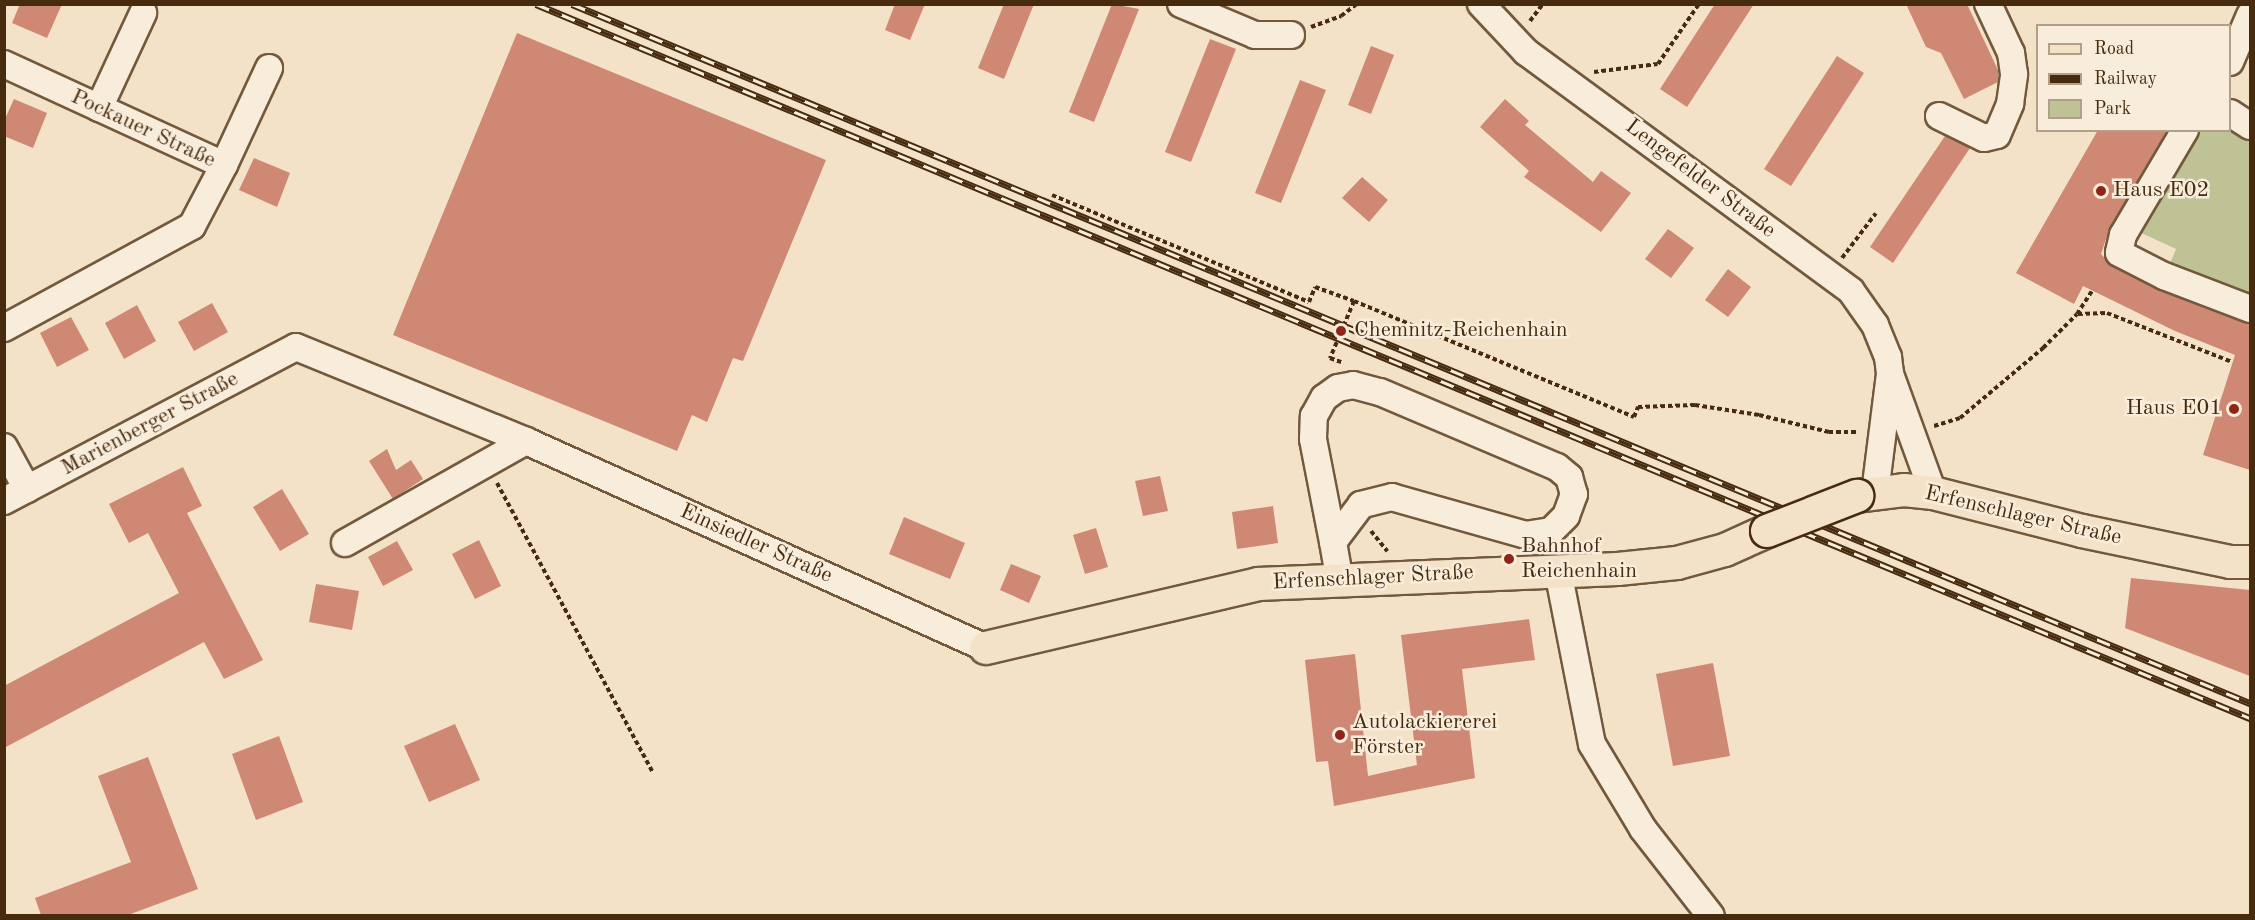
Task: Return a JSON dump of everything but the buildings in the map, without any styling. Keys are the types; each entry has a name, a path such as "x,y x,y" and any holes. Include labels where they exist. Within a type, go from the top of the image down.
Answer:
{"main road":[{"name":"Erfenschlager Straße","path":"986,648 1258,584 1558,571 1677,563 1725,550 1767,531 1866,494 1933,493 2082,531 2230,562 2250,562"}],"street":[{"path":"1181,4 1255,35 1291,35"},
{"name":"Lengefelder Straße","path":"1481,4 1526,52 1851,291 1875,325 1888,357 1890,374 1933,493"},
{"path":"1939,116 1984,138 1997,135 2010,105 2014,74 2012,53 1988,4"},
{"path":"99,108 143,14"},
{"path":"2231,58 2250,15"},
{"name":"Pockauer Straße","path":"4,64 224,165 192,226 4,328"},
{"path":"224,165 269,68"},
{"path":"2231,114 2250,126"},
{"path":"2184,132 2123,235 2119,253 2164,276 2250,309"},
{"name":"Einsiedler Straße","path":"296,347 526,441 986,648"},
{"name":"Marienberger Straße","path":"4,501 296,347"},
{"name":"Lengefelder Straße","path":"1866,494 1881,432 1890,374"},
{"path":"1333,542 1357,509 1392,497 1526,535 1551,531 1566,516 1574,495 1569,477 1557,467 1380,392 1353,385 1338,388 1324,398 1314,416 1313,440 1340,580"},
{"path":"345,543 526,441"},
{"path":"4,447 27,489"},
{"path":"1558,571 1592,744 1643,829 1711,915"}],"path":[{"path":"1291,35 1341,16 1357,4"},
{"path":"1561,76 1658,64 1699,4"},
{"path":"1052,195 1309,302 1315,287 1354,301 1634,417 1638,407 1695,405 1759,414 1828,432 1881,432"},
{"path":"1858,238 1876,213"},
{"path":"1960,418 2077,314 2092,291"},
{"path":"1353,385 1362,372 1330,358 1354,301"},
{"path":"2077,314 2107,313 2191,349 2232,362"},
{"path":"487,463 653,773"},
{"path":"1357,509 1406,576"}],"green space":[{"path":"2231,120 2250,129 2250,296 2169,266 2176,249 2135,230 2192,132 2231,132"}],"railway":[{"path":"536,4 2250,718"},
{"path":"572,4 2250,703"}],"place":[{"name":"Haus E02","path":"2101,191"},
{"name":"Chemnitz-Reichenhain","path":"1341,331"},
{"name":"Haus E01","path":"2234,409"},
{"name":"Bahnhof Reichenhain","path":"1509,559"},
{"name":"Autolackiererei Förster","path":"1340,735"}]}
